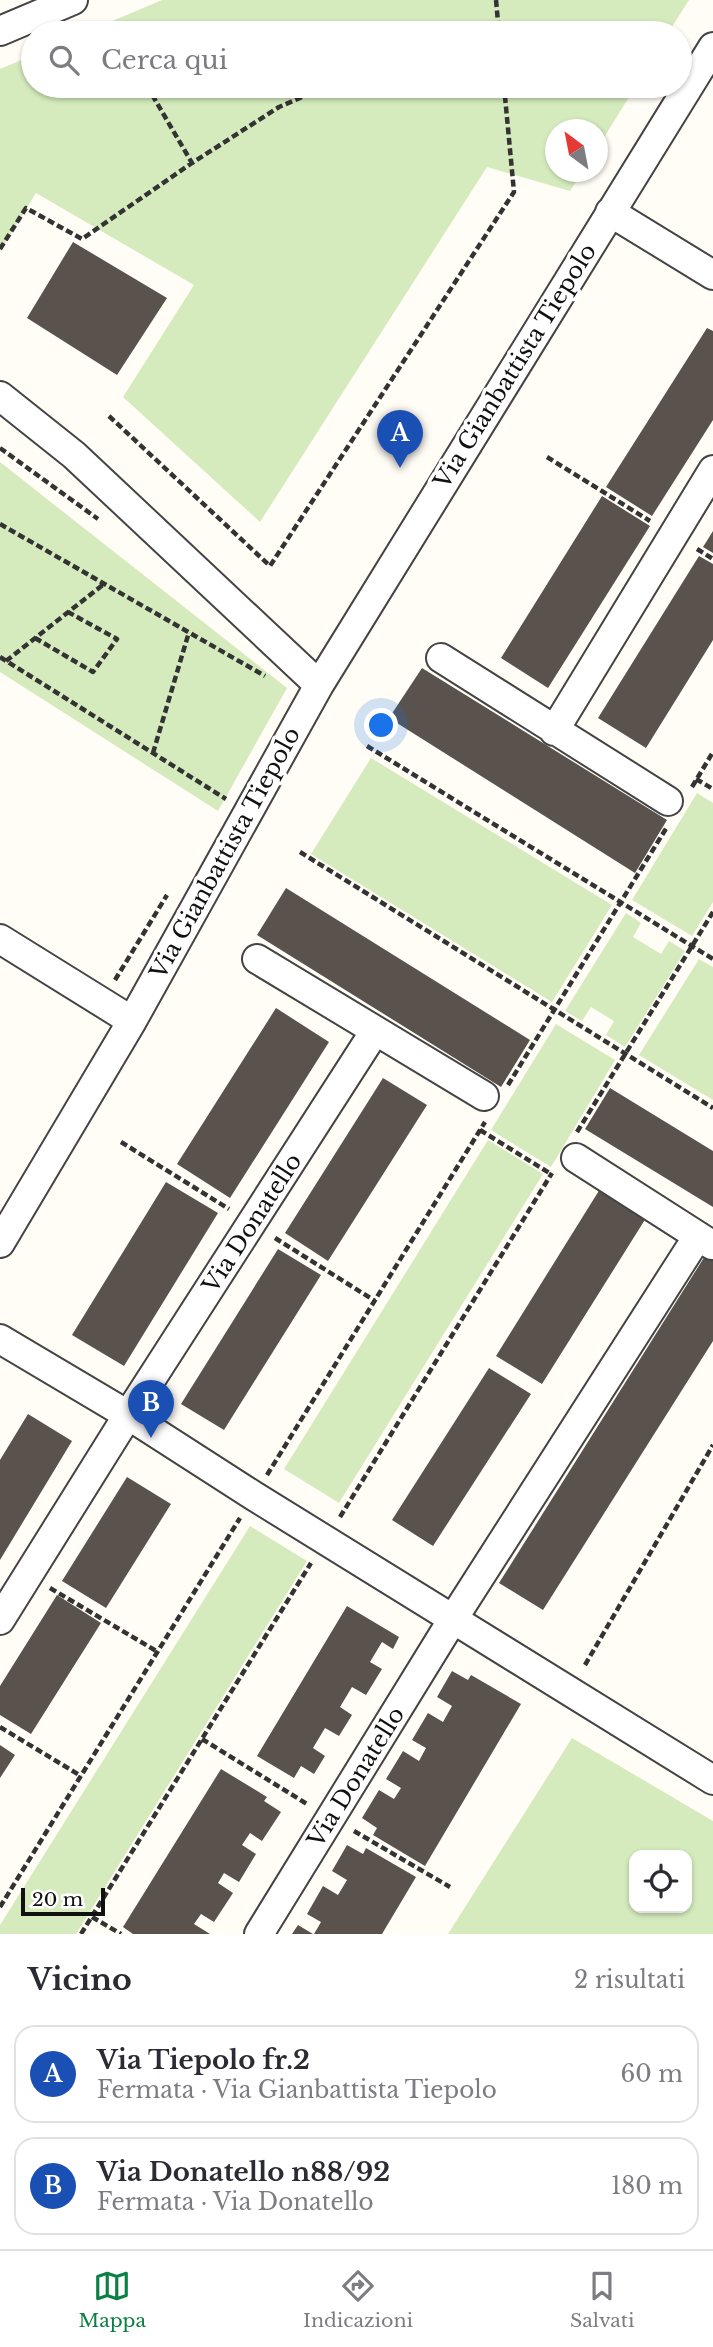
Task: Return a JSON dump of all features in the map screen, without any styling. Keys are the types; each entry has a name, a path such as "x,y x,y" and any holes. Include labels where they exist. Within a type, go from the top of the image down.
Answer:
{"street":[{"path":"24,21 73,0"},
{"path":"0,31 21,22"},
{"name":"Via Gianbattista Tiepolo","path":"692,81 713,47"},
{"name":"Via Gianbattista Tiepolo","path":"0,1244 132,1021 319,685 681,98"},
{"path":"610,212 713,275"},
{"path":"0,396 75,455 319,685"},
{"path":"554,731 713,470"},
{"path":"441,658 554,731 677,803"},
{"path":"0,939 132,1021"},
{"path":"257,959 493,1100"},
{"name":"Via Donatello","path":"0,1620 128,1415 375,1031"},
{"name":"Via Donatello","path":"259,1934 453,1619 705,1241 568,1154"},
{"path":"0,1339 128,1415 713,1780"}],"path":[{"path":"496,0 498,21"},
{"path":"153,98 192,163"},
{"path":"0,249 26,208 82,239 192,163 279,107 300,98"},
{"path":"109,416 270,566 514,192 505,98"},
{"path":"547,457 713,559"},
{"path":"0,524 276,682"},
{"path":"6,661 104,584"},
{"path":"35,638 93,672 117,639 68,612"},
{"path":"153,753 189,632"},
{"path":"0,657 247,813"},
{"path":"367,746 713,959"},
{"path":"0,1907 480,1130 493,1100 554,1009 677,803 713,752"},
{"path":"696,779 713,789"},
{"path":"300,852 713,1108"},
{"path":"81,1934 551,1174 568,1154 713,912"},
{"path":"480,1130 551,1174"},
{"path":"585,1665 713,1445"},
{"path":"29,1575 158,1652"},
{"path":"0,1727 81,1776"},
{"path":"92,1917 121,1934"}],"green space":[{"path":"162,0 689,0 676,21 112,21"},
{"path":"21,60 21,98 629,98 608,131 608,119 545,119 545,182 576,182 570,191 487,167 260,522 123,397 194,285 36,193 0,251 0,69"},
{"path":"0,462 287,688 218,811 0,672"},
{"path":"371,758 612,905 552,1002 311,854"},
{"path":"697,793 713,803 713,902 692,936 632,900"},
{"path":"626,913 641,923 633,937 661,954 669,941 685,951 625,1047 606,1035 614,1021 591,1007 582,1021 565,1011"},
{"path":"699,959 713,967 713,1100 639,1055"},
{"path":"556,1024 615,1060 551,1167 491,1130"},
{"path":"488,1140 543,1174 339,1503 284,1469"},
{"path":"250,1526 307,1561 76,1934 0,1934 0,1925"},
{"path":"572,1738 713,1821 713,1934 448,1934"}],"building":[{"path":"73,242 167,298 117,375 27,318"},
{"path":"707,328 713,331 713,420 652,516 606,487"},
{"path":"602,496 650,526 548,688 501,658"},
{"path":"713,531 713,553 703,547"},
{"path":"699,556 713,564 713,640 646,748 598,718"},
{"path":"422,668 667,820 635,873 389,718"},
{"path":"286,888 530,1040 501,1087 257,935"},
{"path":"276,1008 329,1042 230,1198 177,1164"},
{"path":"383,1078 427,1105 328,1261 285,1233"},
{"path":"610,1088 713,1151 713,1207 585,1129"},
{"path":"166,1182 218,1213 124,1366 72,1335"},
{"path":"600,1189 646,1218 542,1384 496,1356"},
{"path":"278,1249 321,1275 224,1430 181,1404"},
{"path":"705,1256 713,1261 713,1341 543,1610 499,1583"},
{"path":"489,1368 531,1394 433,1546 392,1520"},
{"path":"28,1414 72,1441 0,1560 0,1460"},
{"path":"127,1477 171,1504 106,1608 62,1581"},
{"path":"57,1595 101,1623 31,1734 0,1715 0,1686"},
{"path":"347,1606 399,1637 393,1649 382,1642 370,1662 382,1669 366,1695 352,1687 340,1707 352,1715 339,1736 325,1728 313,1748 325,1756 314,1774 301,1766 294,1778 257,1756"},
{"path":"452,1671 468,1680 471,1675 521,1704 425,1866 373,1835 377,1828 362,1818 379,1790 394,1799 401,1788 386,1779 403,1751 419,1761 426,1748 412,1740 428,1713 443,1722 452,1706 437,1697"},
{"path":"0,1745 15,1755 0,1778"},
{"path":"221,1769 267,1797 264,1801 281,1812 262,1841 250,1833 242,1845 256,1854 239,1882 224,1873 218,1883 233,1893 214,1922 201,1914 194,1924 210,1934 133,1934 123,1927"},
{"path":"347,1845 363,1854 366,1848 416,1877 382,1934 314,1934 321,1922 307,1914 323,1886 338,1895 347,1880 332,1871"},
{"path":"298,1925 313,1934 292,1934"}],"place":[{"name":"Via Tiepolo fr.2","path":"400,468"},
{"name":"Via Donatello n88/92","path":"151,1438"}]}
